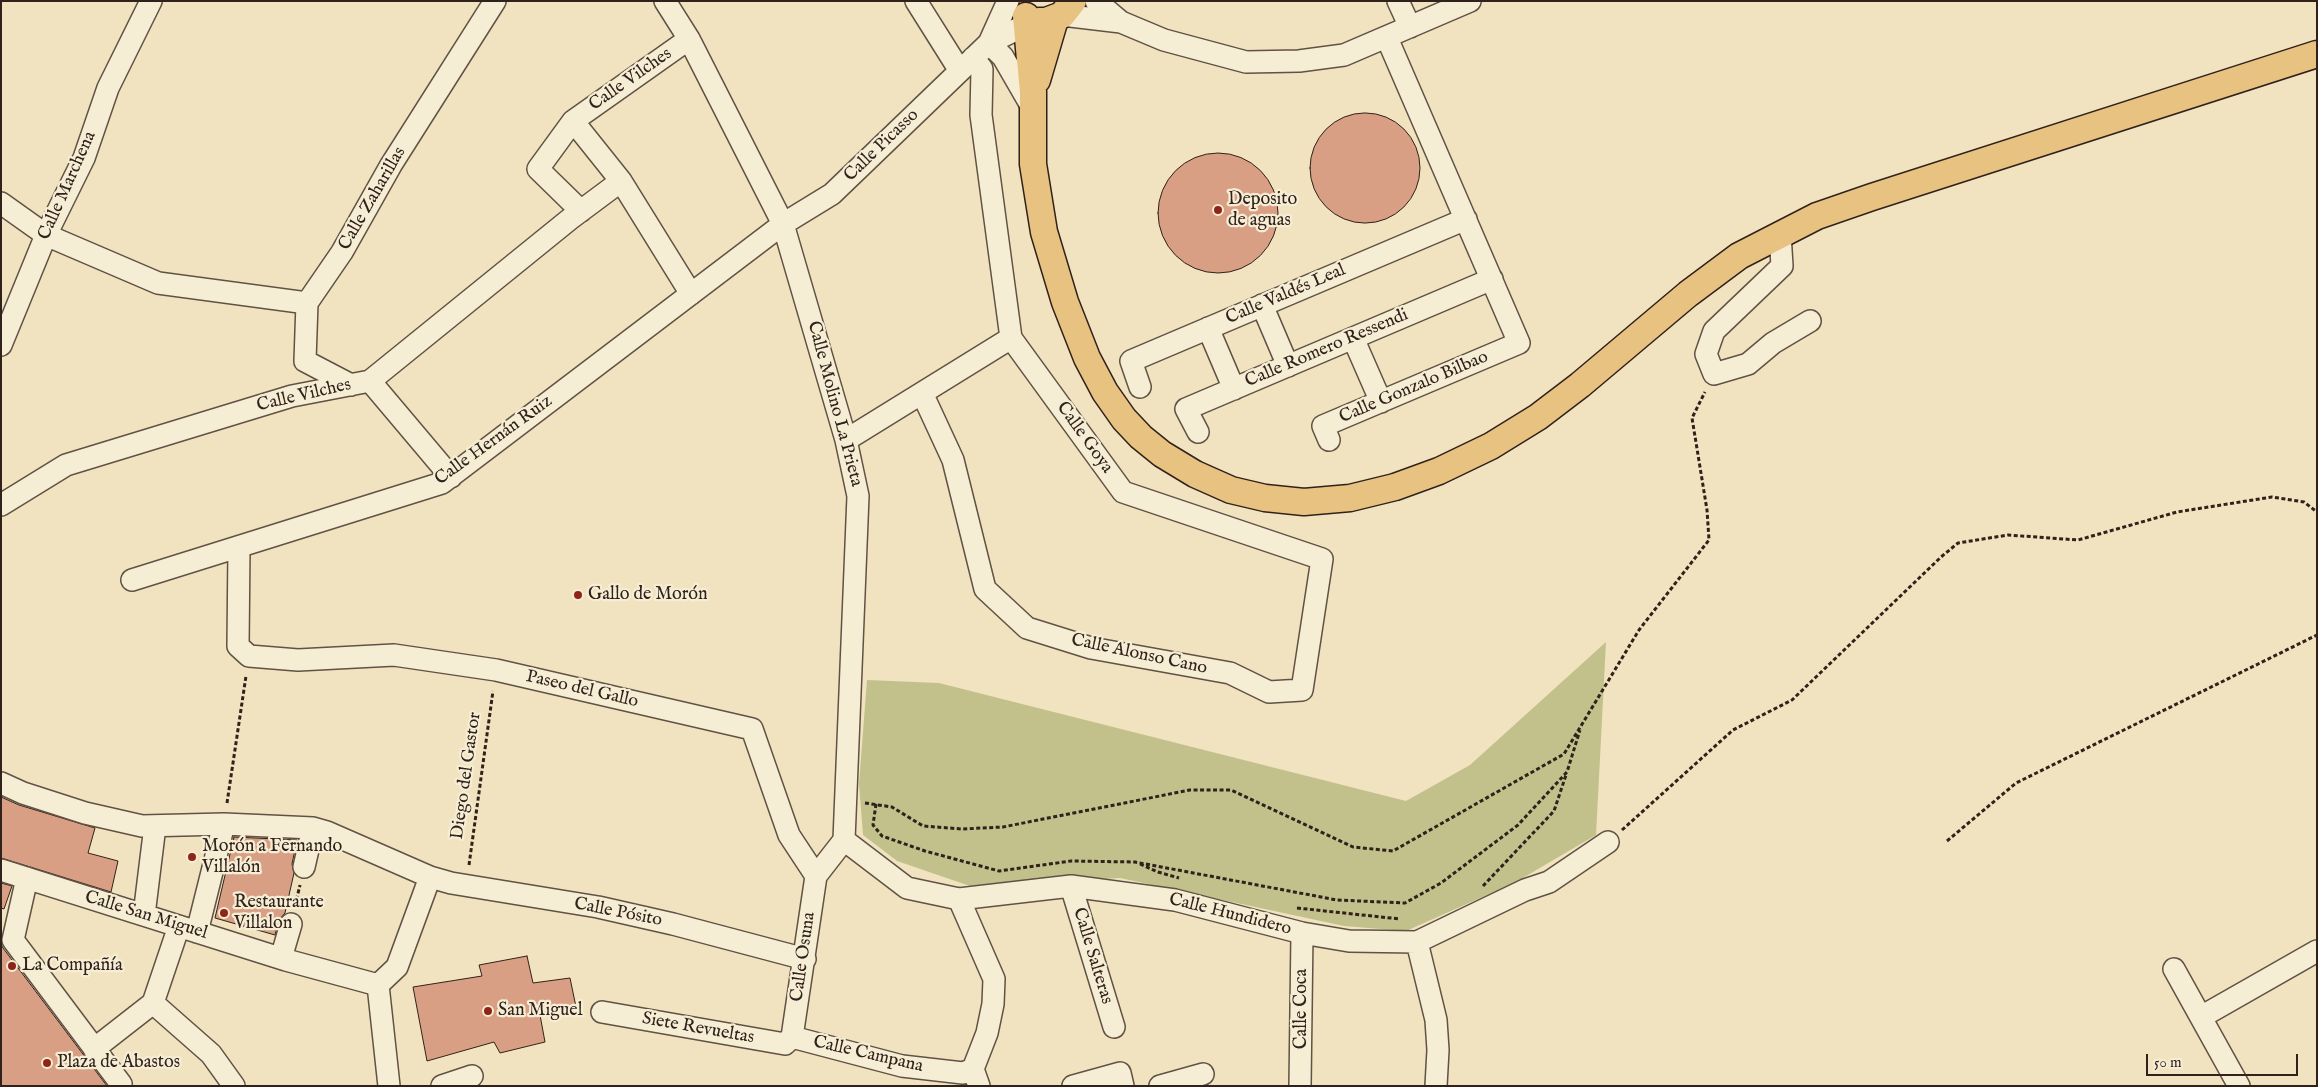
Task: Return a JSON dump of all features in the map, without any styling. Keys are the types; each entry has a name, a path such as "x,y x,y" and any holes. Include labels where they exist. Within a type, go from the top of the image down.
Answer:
{"main road":[{"path":"1038,12 1033,101 1033,164 1044,232 1065,302 1087,358 1105,392 1124,419 1141,436 1162,454 1195,474 1231,490 1265,498 1304,502 1350,498 1395,487 1440,471 1491,446 1538,417 1580,385 1688,294 1739,256 1817,216 2317,54"}],"street":[{"name":"Calle Marchena","path":"1,345 46,235 84,158 108,88 151,1"},
{"name":"Calle Zaharillas","path":"307,303 342,252 392,165 495,1"},
{"name":"Calle Molino La Prieta","path":"665,1 690,39 783,224 846,440 858,496 844,803 844,840"},
{"name":"Calle Goya","path":"916,1 967,64 982,70 982,115 1010,338 1123,492 1322,559 1302,690"},
{"path":"1096,1 1121,22"},
{"path":"1398,1 1410,27"},
{"path":"989,43 1038,12 1121,22 1164,40 1246,62 1299,61 1344,55 1470,1"},
{"path":"989,43 1038,12"},
{"path":"1386,38 1492,279"},
{"name":"Calle Vilches","path":"575,215 538,169 573,121 690,39"},
{"path":"989,43 1003,57 1033,101"},
{"name":"Calle Picasso","path":"783,224 832,194 989,43"},
{"path":"573,121 621,182 691,294"},
{"name":"Calle Vilches","path":"1,506 66,465 292,396 360,383 575,215 621,182"},
{"path":"1,203 46,235 158,283 307,303 305,361 360,383 451,477"},
{"name":"Calle Valdés Leal","path":"1140,387 1131,361 1466,219"},
{"name":"Calle Hernán Ruiz","path":"132,580 442,483 783,224"},
{"path":"1780,234 1782,266 1714,331 1706,354 1714,374 1748,364 1773,343 1810,321"},
{"name":"Calle Romero Ressendi","path":"1198,432 1186,409 1492,279"},
{"name":"Calle Gonzalo Bilbao","path":"1329,440 1323,426 1519,343 1492,279"},
{"path":"1262,305 1288,366"},
{"path":"1208,328 1234,389"},
{"path":"846,440 1010,338"},
{"path":"1353,338 1381,402"},
{"name":"Calle Alonso Cano","path":"922,393 953,460 985,589 1027,628 1091,648 1230,673 1269,692 1302,690"},
{"path":"239,547 238,646 249,656"},
{"name":"Paseo del Gallo","path":"249,656 298,660 394,655 496,670 752,729 789,835 816,876"},
{"name":"Calle Pósito","path":"1,783 23,794 85,813 142,826 224,824 313,828 327,832 430,877 466,885 598,907 673,924 805,959"},
{"path":"94,1049 154,1003 188,929 224,824"},
{"path":"144,915 155,826"},
{"path":"304,867 313,828"},
{"path":"816,876 844,840"},
{"name":"Calle Hundidero","path":"844,840 907,888 959,899 1071,886 1176,900 1302,933 1356,942 1417,942 1525,890 1549,882 1608,842"},
{"name":"Calle San Miguel","path":"1,870 281,958 378,985"},
{"name":"Calle Osuna","path":"792,1037 816,876"},
{"path":"389,1086 378,985 397,967 430,877"},
{"path":"27,878 13,940 121,1084 120,1086"},
{"name":"Calle Salteras","path":"1071,886 1114,1026"},
{"name":"Calle Campana","path":"792,1037 902,1066 963,1073 976,1078 993,1004 994,979 959,899"},
{"path":"281,958 291,924"},
{"name":"Calle Coca","path":"1300,1086 1302,933"},
{"path":"1417,942 1436,1020 1438,1050 1436,1086"},
{"path":"2201,1017 2317,951"},
{"path":"2174,969 2239,1086"},
{"path":"154,1003 211,1054 234,1086"},
{"name":"Siete Revueltas","path":"602,1012 785,1044 792,1037"},
{"path":"1073,1086 1120,1073 1122,1086"},
{"path":"1160,1086 1203,1074"},
{"path":"442,1086 472,1076"}],"path":[{"path":"844,803 876,804 892,807 923,826 962,829 1004,827 1190,790 1231,790 1353,847 1393,852 1564,754 1639,630 1709,540 1707,510 1692,418 1714,374"},
{"path":"1608,842 1733,730 1792,700 1941,557 1958,543 2008,535 2078,540 2177,512 2272,497 2304,502 2317,512"},
{"path":"1947,841 2016,783 2317,635"},
{"path":"224,824 249,656"},
{"name":"Diego del Gastor","path":"466,885 496,670"},
{"path":"1479,890 1554,811 1582,725"},
{"path":"876,804 873,825 882,836 925,851 999,871 1071,861 1135,862 1337,900 1405,903 1441,883 1518,825 1567,772"},
{"path":"1135,862 1158,872 1185,880"},
{"path":"291,924 304,867"},
{"path":"1296,908 1410,920"}],"shaded area":[{"path":"1606,642 1596,835 1516,882 1406,931 1344,926 1120,878 970,886 897,861 863,835 859,784 867,680 939,683 1406,801 1470,765"}],"building":[{"name":"Deposito de aguas","path":"1365,113 1386,117 1404,129 1416,147 1420,168 1416,189 1404,207 1386,219 1365,223 1344,219 1326,207 1314,189 1310,168 1314,147 1326,129 1344,117"},
{"name":"Deposito de aguas","path":"1218,153 1241,157 1261,170 1274,190 1278,213 1274,236 1261,256 1241,269 1218,273 1195,269 1175,256 1162,236 1158,213 1162,190 1175,170 1195,157"},
{"path":"1,797 19,805 95,828 88,853 118,861 111,892 1,858"},
{"path":"234,837 297,840 292,864 294,873 285,913 279,920 275,935 215,918"},
{"path":"1,883 12,886 4,909 1,908"},
{"name":"Plaza de Abastos","path":"1,944 3,948 107,1086 1,1086"},
{"name":"San Miguel","path":"527,956 533,983 570,978 576,1007 540,1015 545,1042 500,1053 494,1042 427,1061 413,987 482,976 479,965"}],"place":[{"name":"Deposito de aguas","path":"1218,210"},
{"name":"Gallo de Morón","path":"578,595"},
{"name":"Morón a Fernando Villalón","path":"192,857"},
{"name":"Restaurante Villalon","path":"224,913"},
{"name":"La Compañía","path":"12,966"},
{"name":"San Miguel","path":"488,1011"},
{"name":"Plaza de Abastos","path":"47,1063"}]}
